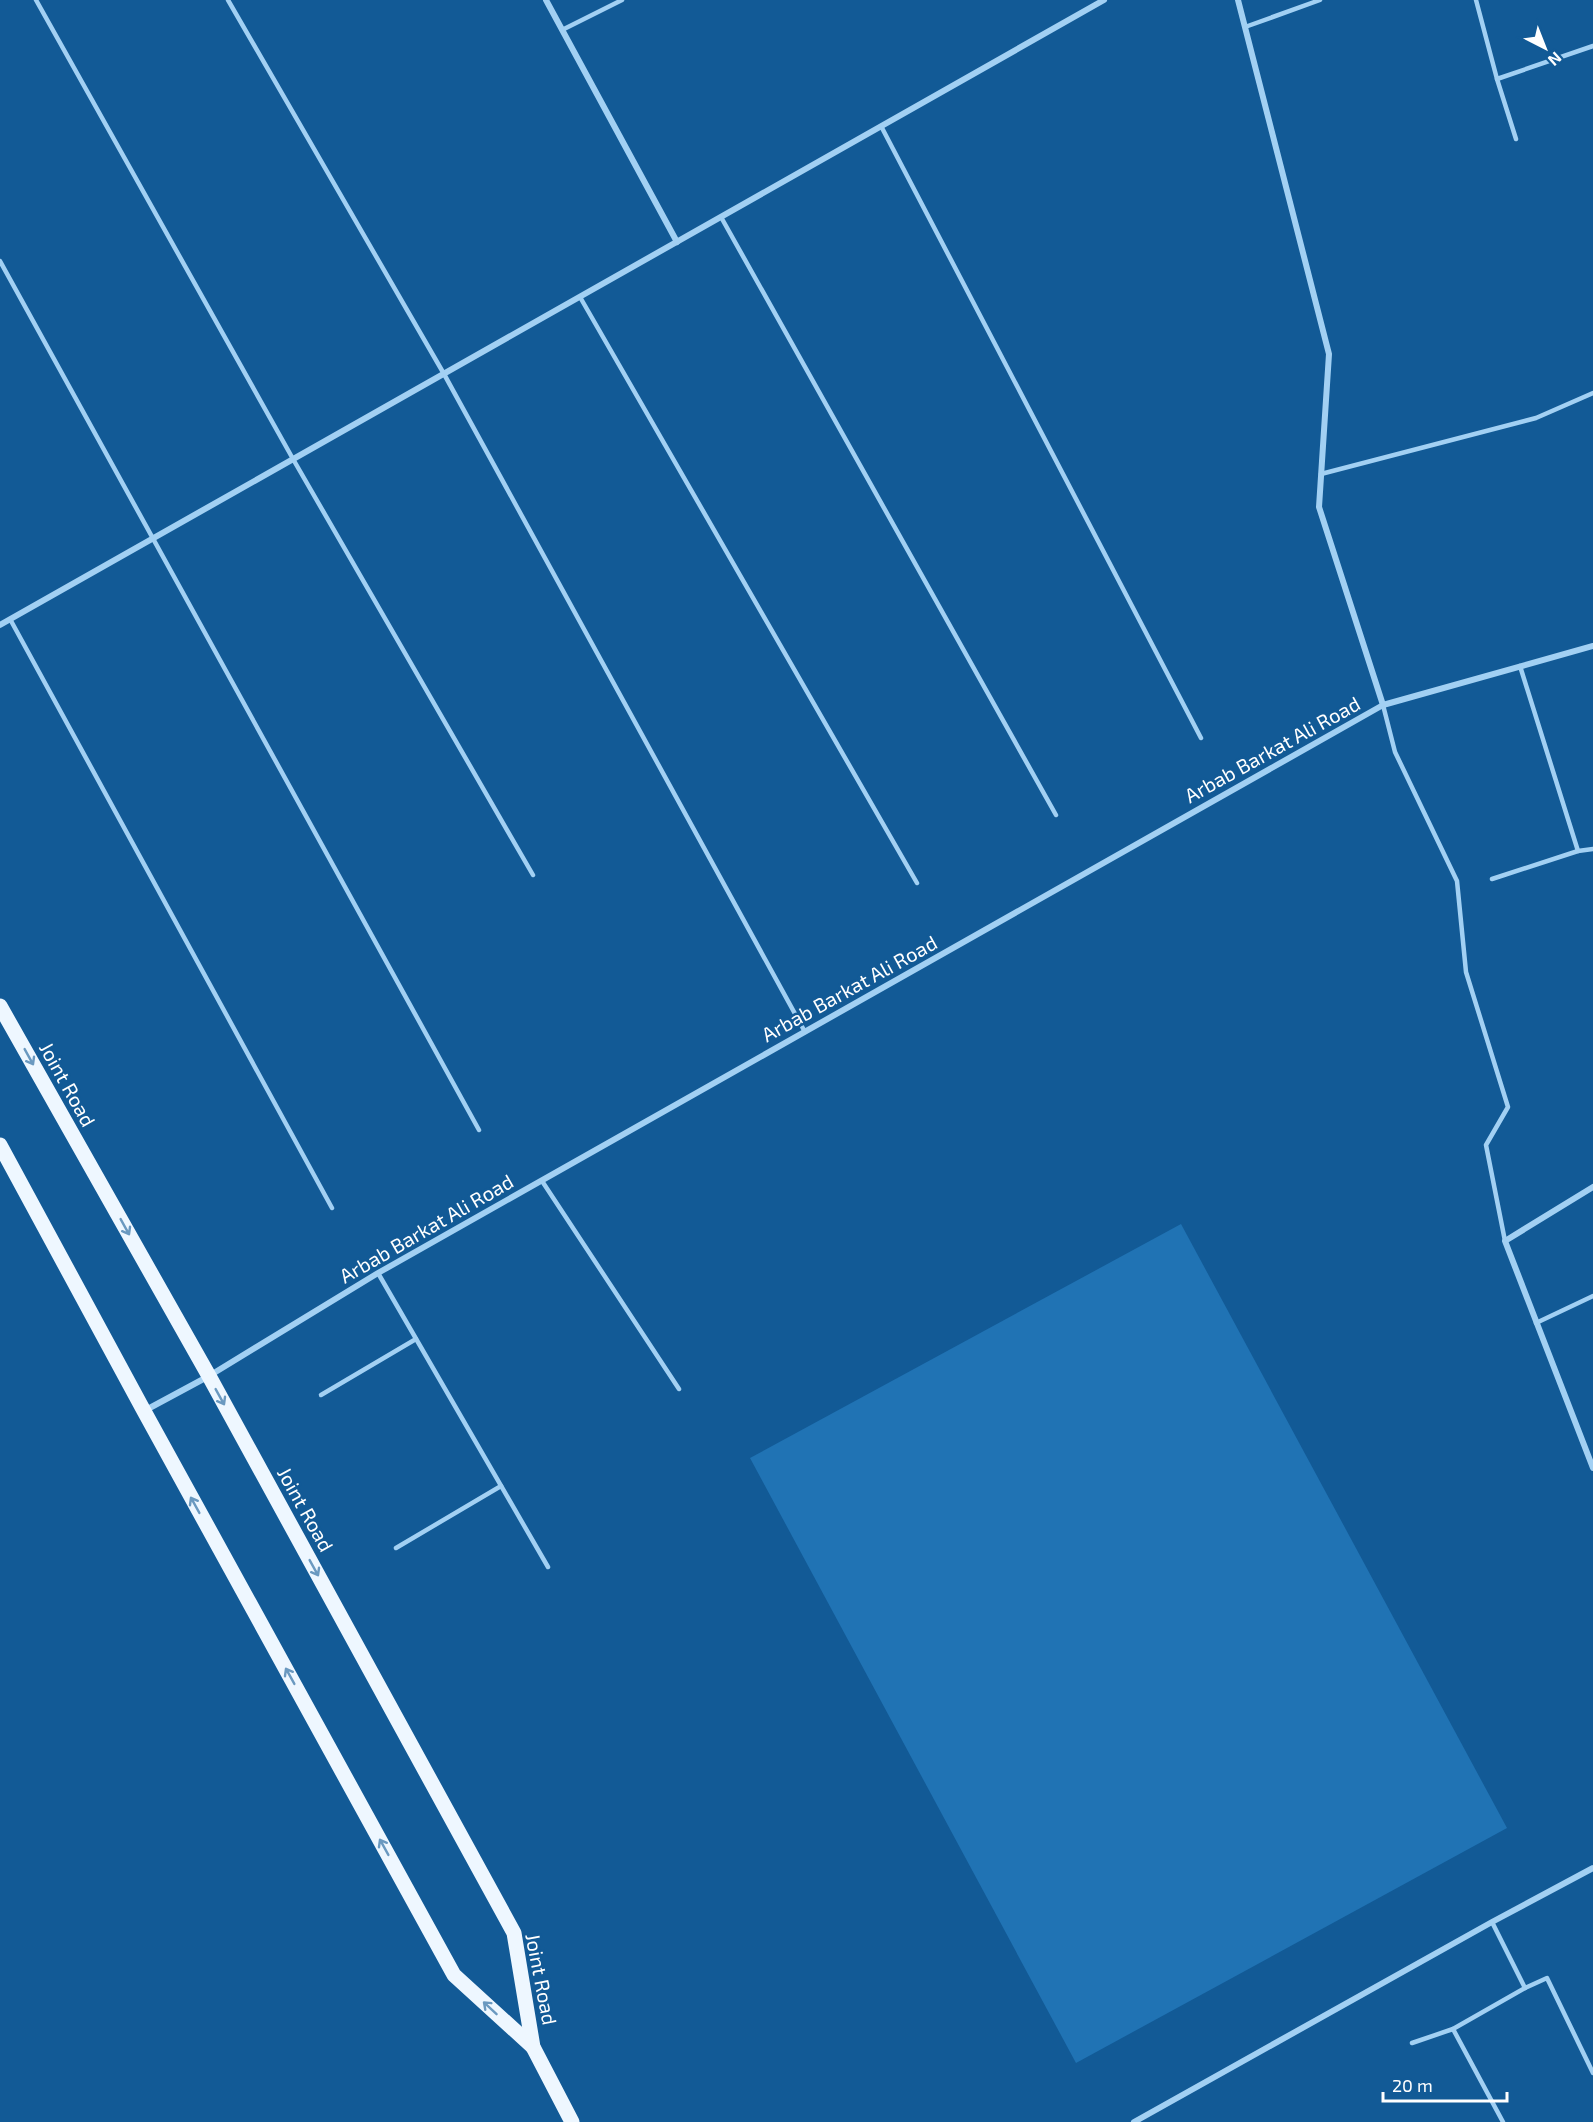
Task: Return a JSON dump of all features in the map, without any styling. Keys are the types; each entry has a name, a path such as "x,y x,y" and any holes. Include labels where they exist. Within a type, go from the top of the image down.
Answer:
{"main road":[{"name":"Joint Road","path":"0,1006 209,1376 514,1933 533,2047 572,2122"},
{"name":"Joint Road","path":"0,1145 454,1975 533,2047"}],"street":[{"path":"546,0 677,242"},
{"path":"0,625 1104,0"},
{"path":"1238,0 1329,354 1319,507 1383,705"},
{"name":"Arbab Barkat Ali Road","path":"144,1411 209,1376 378,1274 1383,705 1593,645"},
{"path":"1593,1187 1505,1241 1593,1468"},
{"path":"1134,2122 1593,1868"}],"lane":[{"path":"36,0 293,459 533,875"},
{"path":"228,0 444,374 805,1032"},
{"path":"562,30 622,0"},
{"path":"1245,27 1320,0"},
{"path":"1476,0 1516,139"},
{"path":"1497,79 1593,46"},
{"path":"881,126 1202,738"},
{"path":"720,217 1056,815"},
{"path":"0,261 479,1130"},
{"path":"580,297 917,883"},
{"path":"1322,474 1536,418 1593,393"},
{"path":"10,619 332,1209"},
{"path":"1520,666 1578,851"},
{"path":"1383,705 1395,752 1457,881 1466,972 1508,1107 1486,1144 1505,1241"},
{"path":"1492,879 1578,851 1593,849"},
{"path":"542,1181 679,1389"},
{"path":"378,1274 548,1567"},
{"path":"1536,1323 1593,1296"},
{"path":"321,1395 416,1339"},
{"path":"396,1548 501,1486"},
{"path":"1492,1922 1525,1988"},
{"path":"1412,2043 1453,2029 1547,1978 1593,2073"},
{"path":"1453,2029 1503,2122"}],"shaded area":[{"path":"1181,1224 1507,1828 1076,2063 750,1458"}]}
